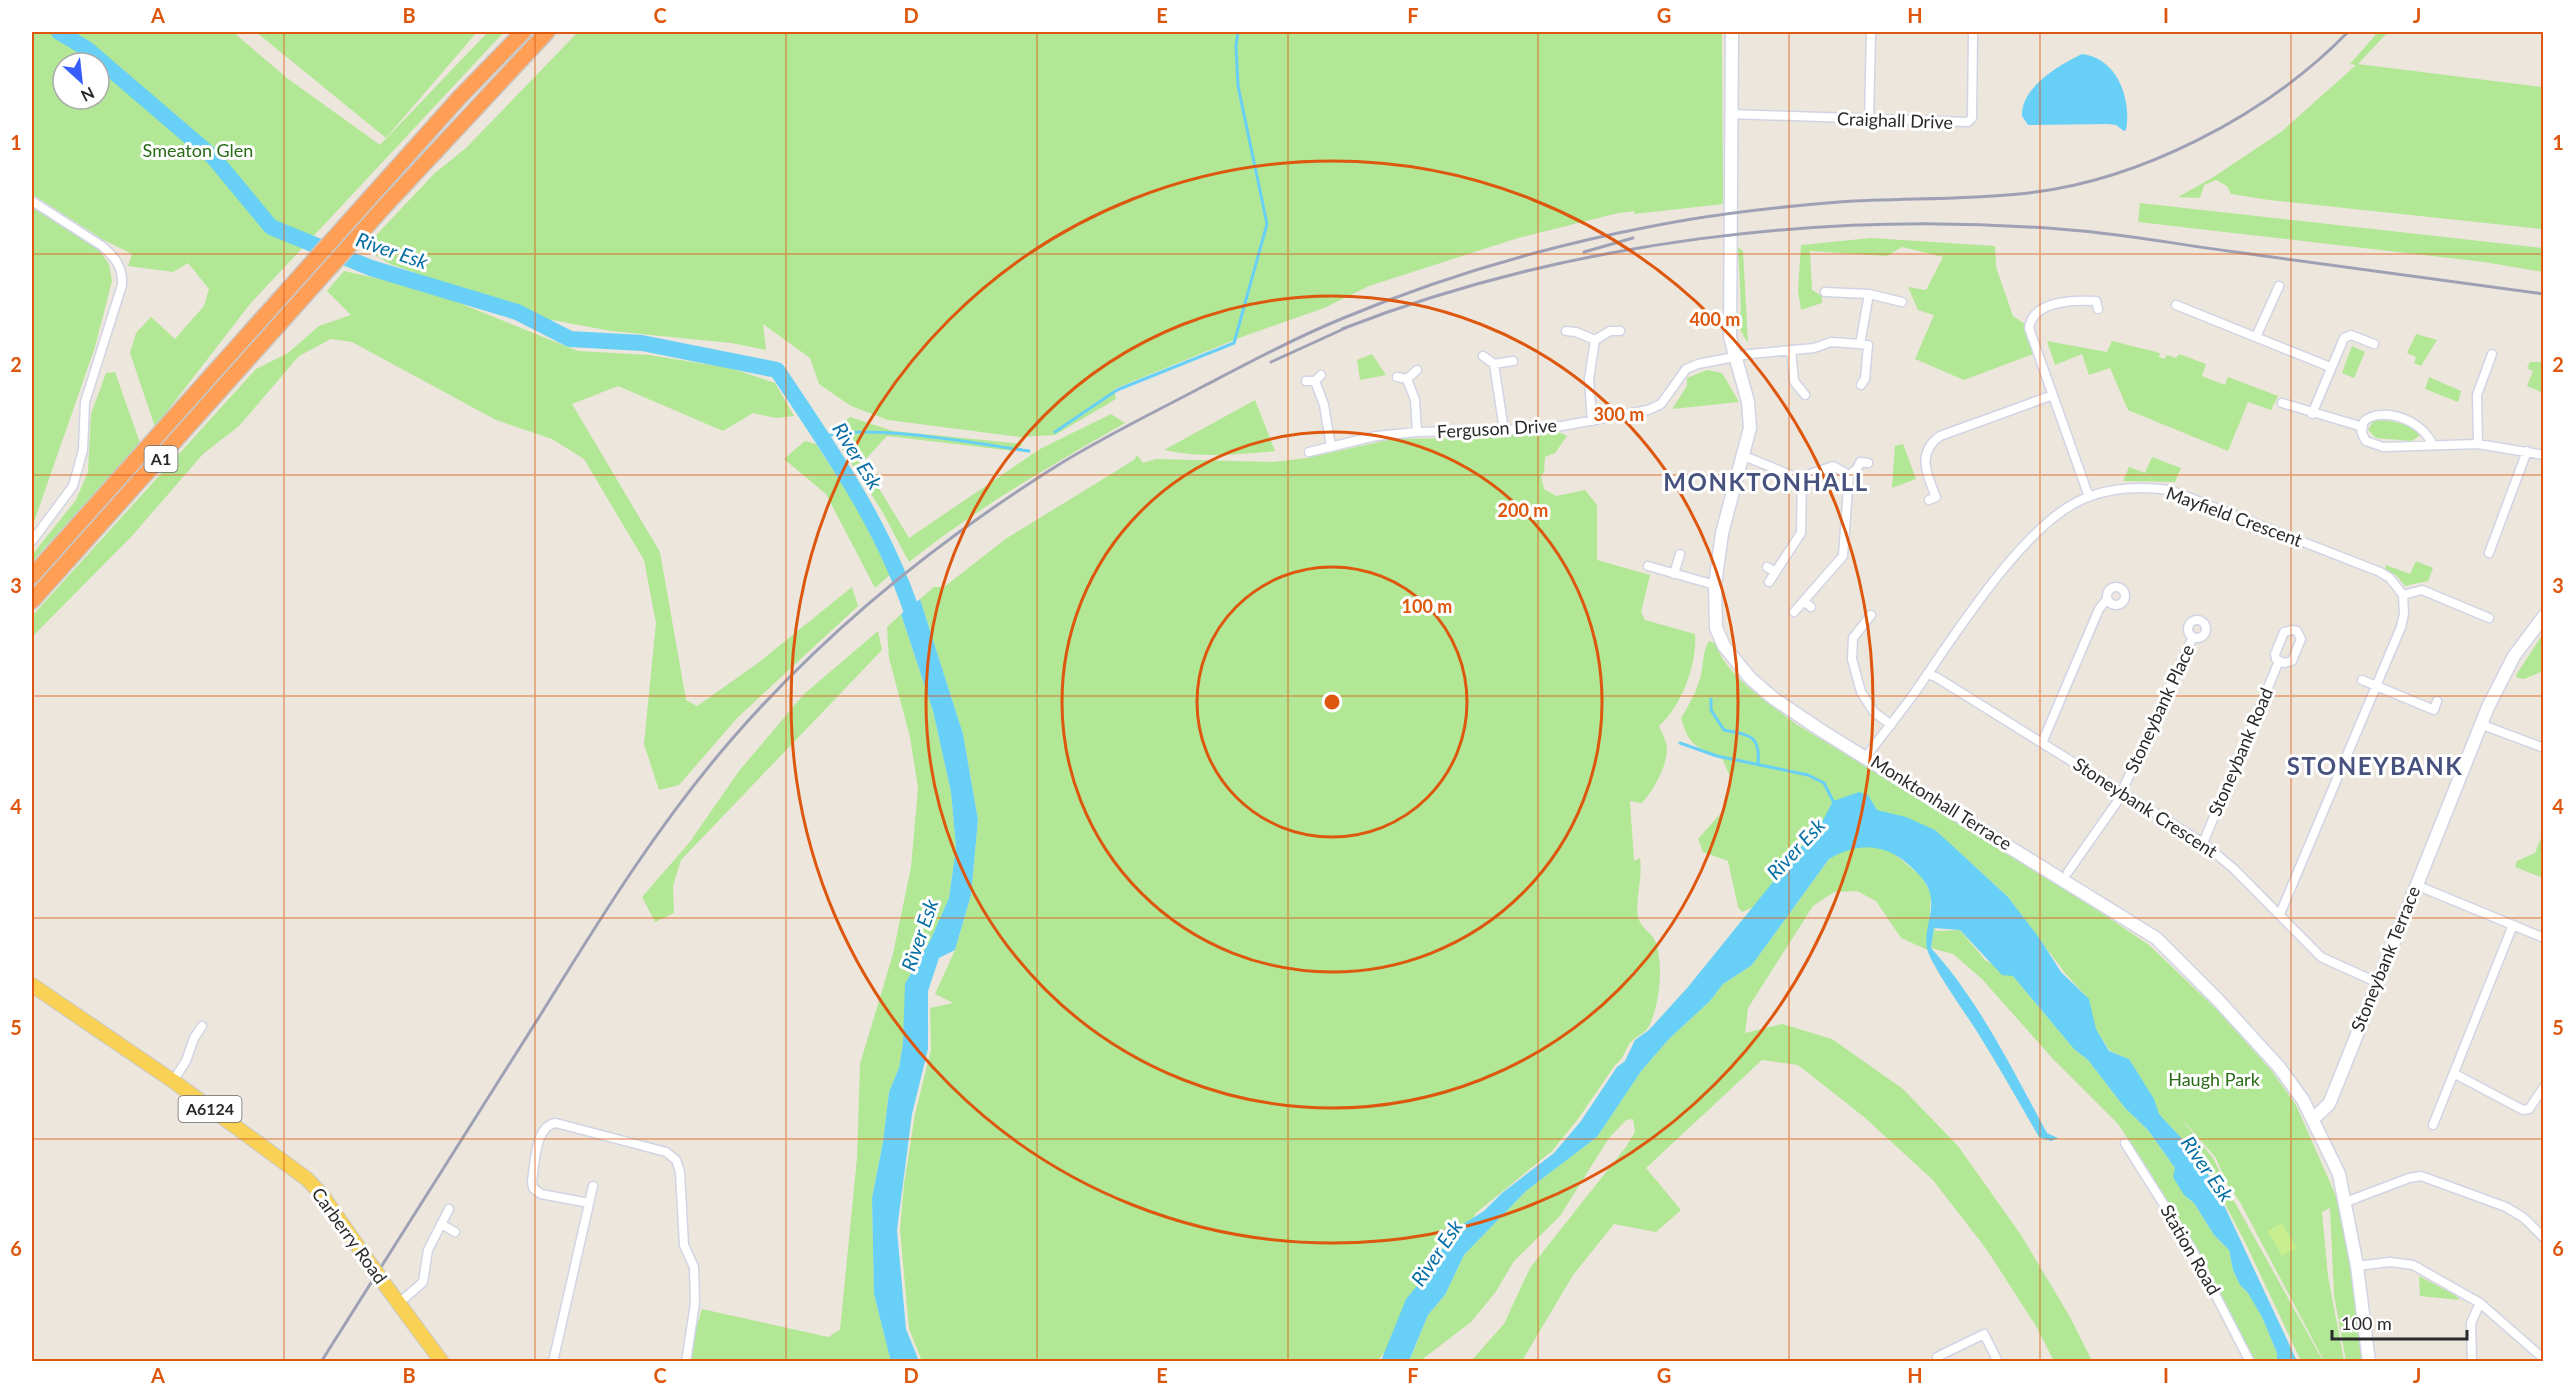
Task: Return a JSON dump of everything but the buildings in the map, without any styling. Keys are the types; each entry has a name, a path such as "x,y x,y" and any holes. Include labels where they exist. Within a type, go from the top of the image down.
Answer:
{"highway":[{"name":"A1","path":"32,576 377,190 523,32"},
{"name":"A1","path":"32,601 384,207 547,32"}],"main road":[{"name":"Monktonhall Terrace","path":"1732,32 1730,337 1748,402 1750,428 1722,533 1715,585 1716,628 1724,646 1750,678 1797,715 2156,938 2210,991 2279,1067 2313,1119 2332,1158 2346,1202 2369,1362"},
{"name":"Stoneybank Terrace","path":"2313,1119 2329,1104 2376,982 2498,684 2544,616"},
{"name":"Carberry Road","path":"32,985 173,1081 307,1179 322,1195 442,1362"}],"street":[{"path":"1869,120 1871,32"},
{"name":"Craighall Drive","path":"1730,114 1968,122 1972,118 1973,32"},
{"path":"32,201 102,246 119,265 122,285 85,402 83,450 79,470 66,498 32,541"},
{"path":"2256,338 2279,286"},
{"path":"1825,292 1869,294 1902,302"},
{"path":"1861,385 1865,379 1868,345 1860,344 1869,294"},
{"path":"2089,497 2030,333 2030,323 2035,316 2060,301 2098,302"},
{"path":"2176,305 2330,367"},
{"path":"1566,331 1576,332 1595,340"},
{"path":"1595,340 1610,331 1620,331"},
{"path":"2312,414 2330,367 2347,335 2356,335 2374,344"},
{"path":"1592,421 1589,379 1595,340"},
{"name":"Ferguson Drive","path":"1309,452 1376,436 1417,432 1504,430 1592,421 1655,408 1666,399 1686,369 1707,361 1836,342 1860,344"},
{"path":"1791,350 1794,381 1805,395"},
{"path":"2478,444 2477,395 2492,354"},
{"path":"1483,356 1494,364 1513,361"},
{"path":"1494,364 1504,430"},
{"path":"1407,379 1417,370"},
{"path":"1397,377 1407,379"},
{"path":"1314,379 1324,405 1331,447"},
{"path":"1407,379 1415,400 1417,432"},
{"path":"1929,500 1936,497 1924,464 1925,455 1933,441 1940,436 2053,395"},
{"path":"2282,403 2312,414 2363,427"},
{"path":"2433,445 2422,429 2400,418 2375,415 2366,420 2363,427 2364,437 2376,445 2433,445 2478,444 2544,455"},
{"path":"2489,553 2527,451"},
{"path":"1744,456 1793,476 1802,477 1833,465 1849,475"},
{"path":"1794,612 1807,604 1844,556 1849,475 1857,469 1860,462 1869,463"},
{"path":"1769,582 1802,533 1804,514 1802,477"},
{"name":"Mayfield Crescent","path":"1866,757 2019,552 2057,515 2089,497 2120,488 2170,490 2380,572 2390,578 2403,595"},
{"path":"1674,574 1680,554"},
{"path":"1648,566 1715,585"},
{"path":"1767,567 1775,572"},
{"path":"2280,914 2401,627 2404,614 2403,595 2422,590 2489,618"},
{"path":"2042,743 2099,609 2107,599"},
{"path":"1871,615 1853,638 1852,659 1861,692 1874,712 1891,725"},
{"name":"Stoneybank Place","path":"2068,872 2122,791 2193,637"},
{"name":"Stoneybank Road","path":"2203,843 2279,661"},
{"name":"Stoneybank Crescent","path":"1927,674 1936,677 2203,843 2234,869 2321,957 2376,982"},
{"path":"2362,680 2434,710 2437,701"},
{"path":"2480,724 2544,748"},
{"path":"2416,885 2544,938"},
{"path":"2433,1125 2513,926"},
{"path":"173,1081 186,1061 194,1038 202,1026"},
{"path":"2455,1074 2523,1110 2529,1109 2544,1087"},
{"path":"589,1203 541,1194 533,1188 532,1181 542,1133 548,1125 556,1123 671,1155 680,1172 684,1245 694,1267 695,1303 686,1362"},
{"name":"Station Road","path":"2124,1143 2193,1251 2250,1362"},
{"path":"2346,1202 2409,1178 2421,1176 2506,1207 2524,1218 2544,1239"},
{"path":"553,1362 593,1186"},
{"path":"394,1298 423,1282 428,1250 449,1209"},
{"path":"441,1224 455,1232"},
{"path":"2357,1266 2390,1262 2414,1265 2480,1303 2544,1359"},
{"path":"2472,1362 2471,1323 2480,1303"},
{"path":"1937,1357 1984,1334 1998,1362"}],"green space":[{"name":"Smeaton Glen","path":"32,32 233,32 287,78 380,145 488,32 504,32 250,304 155,427 130,353 136,333 151,317 175,339 204,306 209,289 188,263 173,272 128,266 132,254 102,239 32,194"},
{"path":"256,32 477,32 386,138"},
{"path":"578,32 1722,32 1723,204 1634,214 1635,211 1618,213 1518,238 1369,286 1324,308 1239,338 1114,389 1116,399 1055,435 1020,437 888,420 851,406 819,384 810,358 763,324 766,350 731,343 611,331 547,319 390,264 364,248 435,173 466,148"},
{"path":"2378,32 2388,32 2358,64 2543,87 2543,229 2269,200 2231,194 2227,186 2216,180 2204,185 2200,198 2178,197 2212,178 2281,132 2356,65 2350,64"},
{"path":"2140,203 2543,248 2543,272 2484,262 2138,222"},
{"path":"32,207 98,249 109,264 112,281 95,347 34,522 32,521"},
{"path":"1871,238 1995,246 1996,267 2013,316 2025,324 2033,354 1964,380 1915,359 1934,315 1918,310 1908,287 1926,290 1943,257 1902,247 1887,256 1810,251 1812,290 1822,296 1822,303 1801,310 1798,291 1801,245"},
{"path":"1738,247 1743,251 1748,343 1739,328 1741,306"},
{"path":"344,271 425,289 578,351 649,355 730,368 775,383 794,416 776,418 753,413 723,431 618,386 572,404 660,552 686,700 697,706 758,663 852,587 858,606 738,717 679,785 659,790 644,744 656,623 644,560 584,459 552,439 496,420 352,342 331,339 299,356 239,426 203,454 131,537 32,637 32,616 256,369 288,353 319,326 351,315 327,291"},
{"path":"2416,334 2437,340 2421,366 2414,363 2416,357 2407,353"},
{"path":"2047,341 2107,352 2112,341 2160,353 2159,357 2164,359 2167,355 2176,358 2179,354 2206,364 2202,376 2225,385 2228,377 2278,396 2271,410 2248,402 2228,451 2128,410 2110,368 2089,375 2082,354 2055,365"},
{"path":"2352,346 2365,352 2354,378 2342,373"},
{"path":"1372,354 1386,375 1360,380 1357,360"},
{"path":"2530,362 2543,362 2543,393 2527,386 2533,371 2527,368"},
{"path":"1707,370 1722,373 1739,402 1672,409 1687,386 1687,378"},
{"path":"115,372 140,443 32,562 32,555 76,500 88,472 91,414 106,373"},
{"path":"2429,377 2461,391 2458,402 2425,389"},
{"path":"1255,400 1275,451 1205,455 1164,450"},
{"path":"1111,414 1125,423 987,506 909,562 882,511 831,432 850,417 893,431 1023,444 1014,451 887,436 863,462 909,538 1040,449"},
{"path":"2374,420 2391,421 2408,426 2418,431 2419,436 2412,441 2376,438 2368,430"},
{"path":"1556,431 1567,436 1555,453 1545,457 1544,472 1541,476 1544,489 1556,496 1585,490 1597,505 1597,560 1650,575 1641,612 1645,620 1695,634 1691,671 1686,684 1675,707 1659,726 1667,749 1662,771 1642,803 1630,801 1634,861 1640,858 1641,865 1637,903 1638,917 1656,943 1660,963 1655,1010 1648,1028 1630,1043 1578,1119 1552,1151 1476,1213 1406,1329 1377,1361 922,1361 909,1329 900,1230 904,1184 915,1114 931,1050 930,1008 953,1003 935,994 955,950 971,895 978,820 963,734 920,599 934,587 944,587 1007,538 1134,460 1137,455 1143,463 1156,459 1273,462 1307,458 1392,439 1466,438"},
{"path":"805,441 816,444 857,507 890,575 875,588 826,494 784,459"},
{"path":"1903,444 1916,479 1892,488 1895,446"},
{"path":"2152,457 2181,468 2175,482 2123,481 2129,467 2145,473"},
{"path":"2416,561 2433,568 2428,581 2405,586 2397,576 2385,569 2386,565 2410,574"},
{"path":"901,614 933,711 951,792 956,847 949,898 931,940 906,984 903,1043 899,1068 889,1092 883,1142 872,1198 874,1294 891,1361 691,1362 692,1341 702,1309 828,1337 840,1330 857,1158 860,1064 893,954 911,867 918,788 910,737 889,658 887,627"},
{"path":"878,631 882,650 681,860 673,886 674,913 655,922 642,897 689,843 739,771 804,694"},
{"path":"2541,637 2543,671 2524,679 2517,678 2516,675"},
{"name":"Haugh Park","path":"1709,641 1717,644 1727,665 1738,677 1796,724 2057,883 2149,945 2216,1009 2271,1070 2296,1105 2339,1203 2346,1235 2362,1361 2346,1361 2334,1295 2330,1208 2322,1212 2328,1276 2344,1361 2324,1361 2240,1202 2226,1182 2216,1158 2175,1111 2213,1158 2233,1199 2323,1361 2301,1361 2246,1244 2202,1160 2156,1111 2129,1059 2110,1051 2095,1028 2089,1000 2065,973 2008,897 1956,849 1876,817 1765,902 1742,912 1738,907 1728,861 1703,852 1698,839 1721,813 1732,781 1721,756 1694,744 1681,718 1696,689"},
{"path":"2543,833 2544,878 2515,867 2517,861 2535,853"},
{"path":"1867,846 1891,851 1922,877 1931,894 1928,950 1901,938 1876,901 1857,891 1834,892 1813,906 1748,1008 1745,1033 1782,1024 1832,1039 1903,1089 1958,1146 2021,1235 2070,1317 2092,1361 2054,1361 2036,1326 1987,1250 1933,1180 1864,1117 1798,1065 1762,1060 1646,1168 1681,1210 1656,1232 1614,1224 1573,1275 1522,1361 1471,1361 1504,1324 1530,1268 1626,1147 1635,1132 1633,1119 1626,1120 1609,1138 1560,1216 1514,1261 1495,1293 1471,1322 1420,1361 1409,1362 1428,1315 1445,1295 1464,1255 1526,1191 1597,1137 1642,1070 1670,1038 1710,1001 1723,984 1752,965 1829,859 1847,848"},
{"path":"1934,928 1937,931 1960,930 1985,960 2013,976 2074,1049 2088,1060 2125,1108 2148,1130 2175,1168 2184,1195 2194,1203 2214,1235 2229,1250 2233,1270 2240,1285 2248,1293 2262,1317 2277,1353 2277,1361 2253,1361 2226,1307 2150,1172 2118,1124 2053,1059 1982,979 1953,954 1931,948"},
{"path":"2282,1223 2296,1248 2282,1256 2268,1231"},
{"path":"2419,1276 2455,1295 2460,1300 2420,1296"}],"water":[{"path":"2082,54 2104,63 2119,82 2127,106 2126,130 2108,124 2028,125 2022,116 2023,105 2034,87 2063,64"},
{"path":"920,599 963,734 978,820 971,895 955,950 939,958 928,991 928,1049 912,1114 897,1230 906,1329 919,1361 891,1362 874,1294 872,1198 883,1142 889,1092 899,1068 903,1043 905,984 931,939 949,898 956,847 951,792 933,711 901,614"},
{"path":"1859,792 1868,795 1877,810 1906,817 1935,830 2008,897 2040,939 2061,972 2089,999 2096,1029 2109,1051 2129,1059 2154,1099 2159,1114 2197,1155 2216,1188 2297,1361 2277,1361 2277,1353 2262,1317 2248,1293 2240,1285 2233,1270 2229,1250 2214,1235 2194,1203 2184,1195 2173,1177 2175,1168 2148,1130 2125,1108 2088,1060 2074,1049 2013,976 2002,975 1960,930 1934,928 1931,948 1980,1013 2047,1133 2058,1138 2051,1141 2039,1137 1928,952 1926,943 1931,896 1928,887 1911,866 1900,858 1878,848 1867,847 1842,852 1829,859 1752,965 1723,984 1710,1001 1670,1038 1642,1070 1597,1137 1526,1191 1464,1255 1445,1295 1428,1315 1409,1361 1381,1361 1406,1299 1436,1263 1441,1251 1460,1226 1484,1211 1502,1193 1554,1153 1581,1121 1617,1067 1625,1061 1635,1040 1649,1030 1688,987 1802,846 1817,832 1833,801"}],"waterway":[{"name":"River Esk","path":"59,32 87,49 213,157 271,227 371,268 517,312 570,339 642,343 777,370 838,463 875,526 891,559 917,628"},
{"path":"1055,432 1117,390 1234,343 1267,224 1238,86 1236,46 1238,32"},
{"path":"822,438 840,433 892,433 1029,451"},
{"path":"1711,699 1711,710 1724,730 1747,735 1755,742 1758,764"},
{"path":"1680,743 1717,756 1808,775 1824,783 1833,801"}],"railway":[{"path":"321,1362 608,908 679,804 705,771 767,700 843,626 883,591 967,526 1055,467 1128,425 1323,327 1416,290 1531,254 1609,235 1696,218 1839,202 2019,194 2064,187 2109,176 2153,160 2239,117 2279,91 2315,63 2348,32"},
{"path":"1342,329 1428,299 1517,273 1608,253 1701,239 1794,229 1887,224 1979,225 2090,232 2544,294"},
{"path":"1584,252 1633,238"},
{"path":"1271,362 1350,326"}],"district":[{"name":"MONKTONHALL","path":"1766,483"},
{"name":"STONEYBANK","path":"2375,767"}]}
